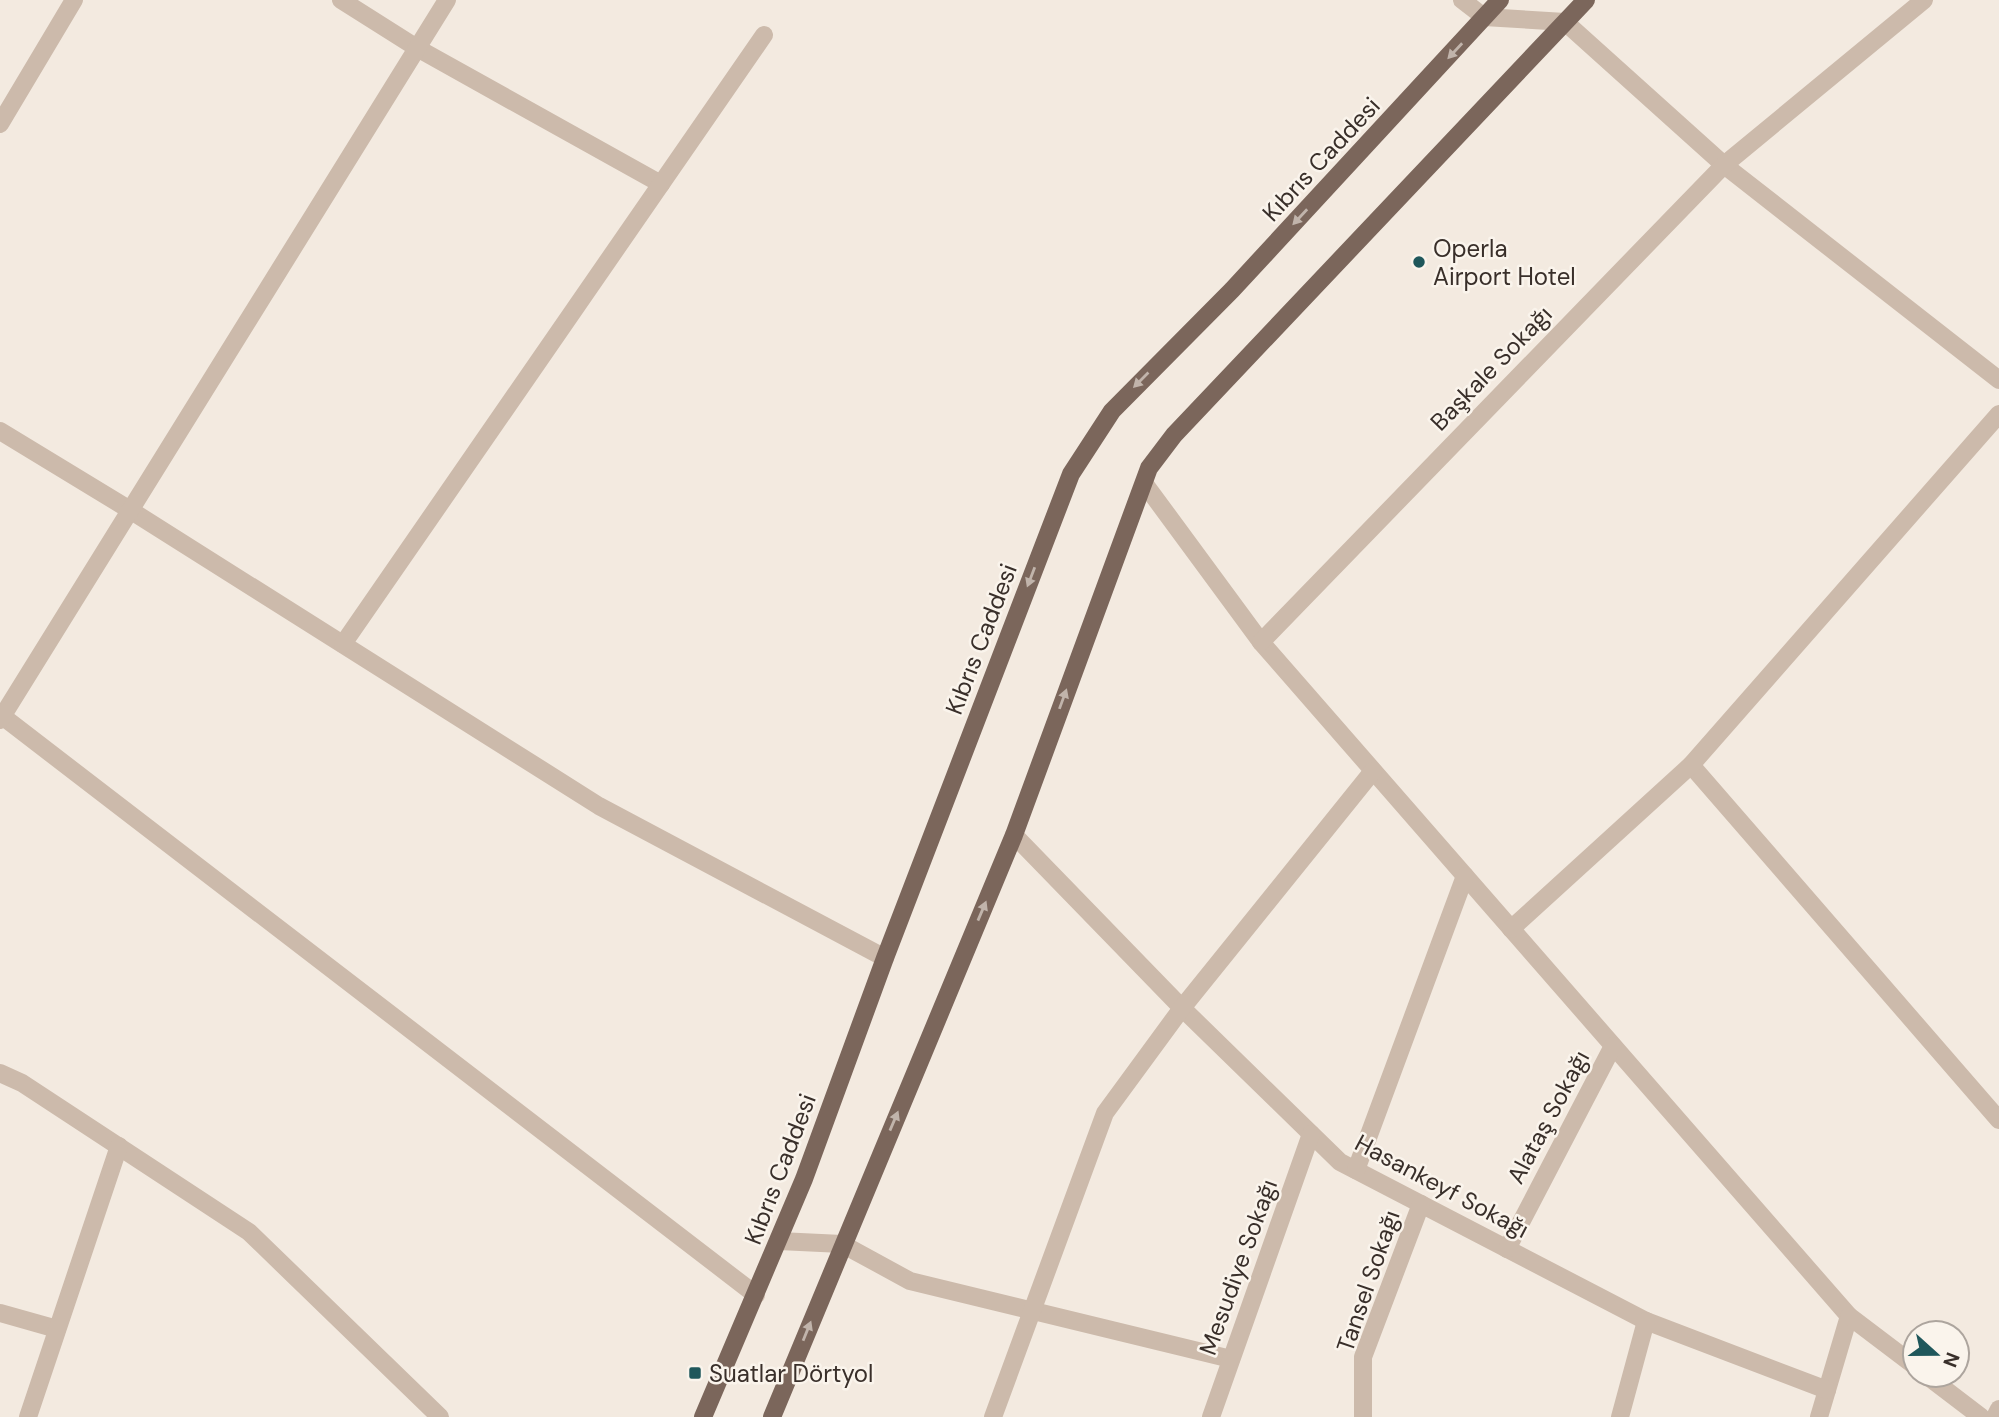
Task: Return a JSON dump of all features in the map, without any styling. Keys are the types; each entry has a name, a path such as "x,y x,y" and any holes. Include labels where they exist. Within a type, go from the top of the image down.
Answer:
{"main road":[{"name":"Kıbrıs Caddesi","path":"703,1417 779,1241 1071,474 1112,411 1232,290 1500,0"},
{"path":"772,1417 1014,835 1149,468 1174,435 1587,0"}],"street":[{"path":"0,124 74,0"},
{"path":"341,0 417,48 662,184"},
{"path":"447,0 1,718 756,1295"},
{"path":"1462,0 1484,17 1565,22 1724,165 1999,380"},
{"name":"Başkale Sokağı","path":"1261,642 1724,165 1924,0"},
{"path":"343,644 764,35"},
{"path":"1511,929 1691,765 1999,414"},
{"path":"0,431 599,806 885,958"},
{"path":"1144,483 1261,642 1849,1316 1901,1355"},
{"path":"1691,765 1999,1119"},
{"path":"993,1417 1105,1113 1182,1008 1373,771"},
{"name":"Hasankeyf Sokağı","path":"1014,835 1182,1008 1340,1162 1646,1321 1827,1390"},
{"path":"1356,1170 1465,876"},
{"name":"Alataş Sokağı","path":"1507,1249 1614,1046"},
{"path":"0,1073 23,1083 250,1232 440,1417"},
{"name":"Mesudiye Sokağı","path":"1211,1417 1311,1134"},
{"path":"28,1417 119,1146"},
{"name":"Tansel Sokağı","path":"1363,1417 1363,1357 1422,1204"},
{"path":"779,1241 842,1244 910,1281 1033,1308 1231,1359"},
{"path":"0,1313 57,1329"},
{"path":"1819,1417 1849,1316"},
{"path":"1620,1417 1646,1321"},
{"path":"1944,1389 1980,1417"},
{"path":"1995,1417 1999,1409"}],"place":[{"name":"Operla Airport Hotel","path":"1419,262"},
{"name":"Suatlar Dörtyol","path":"695,1373"}]}
